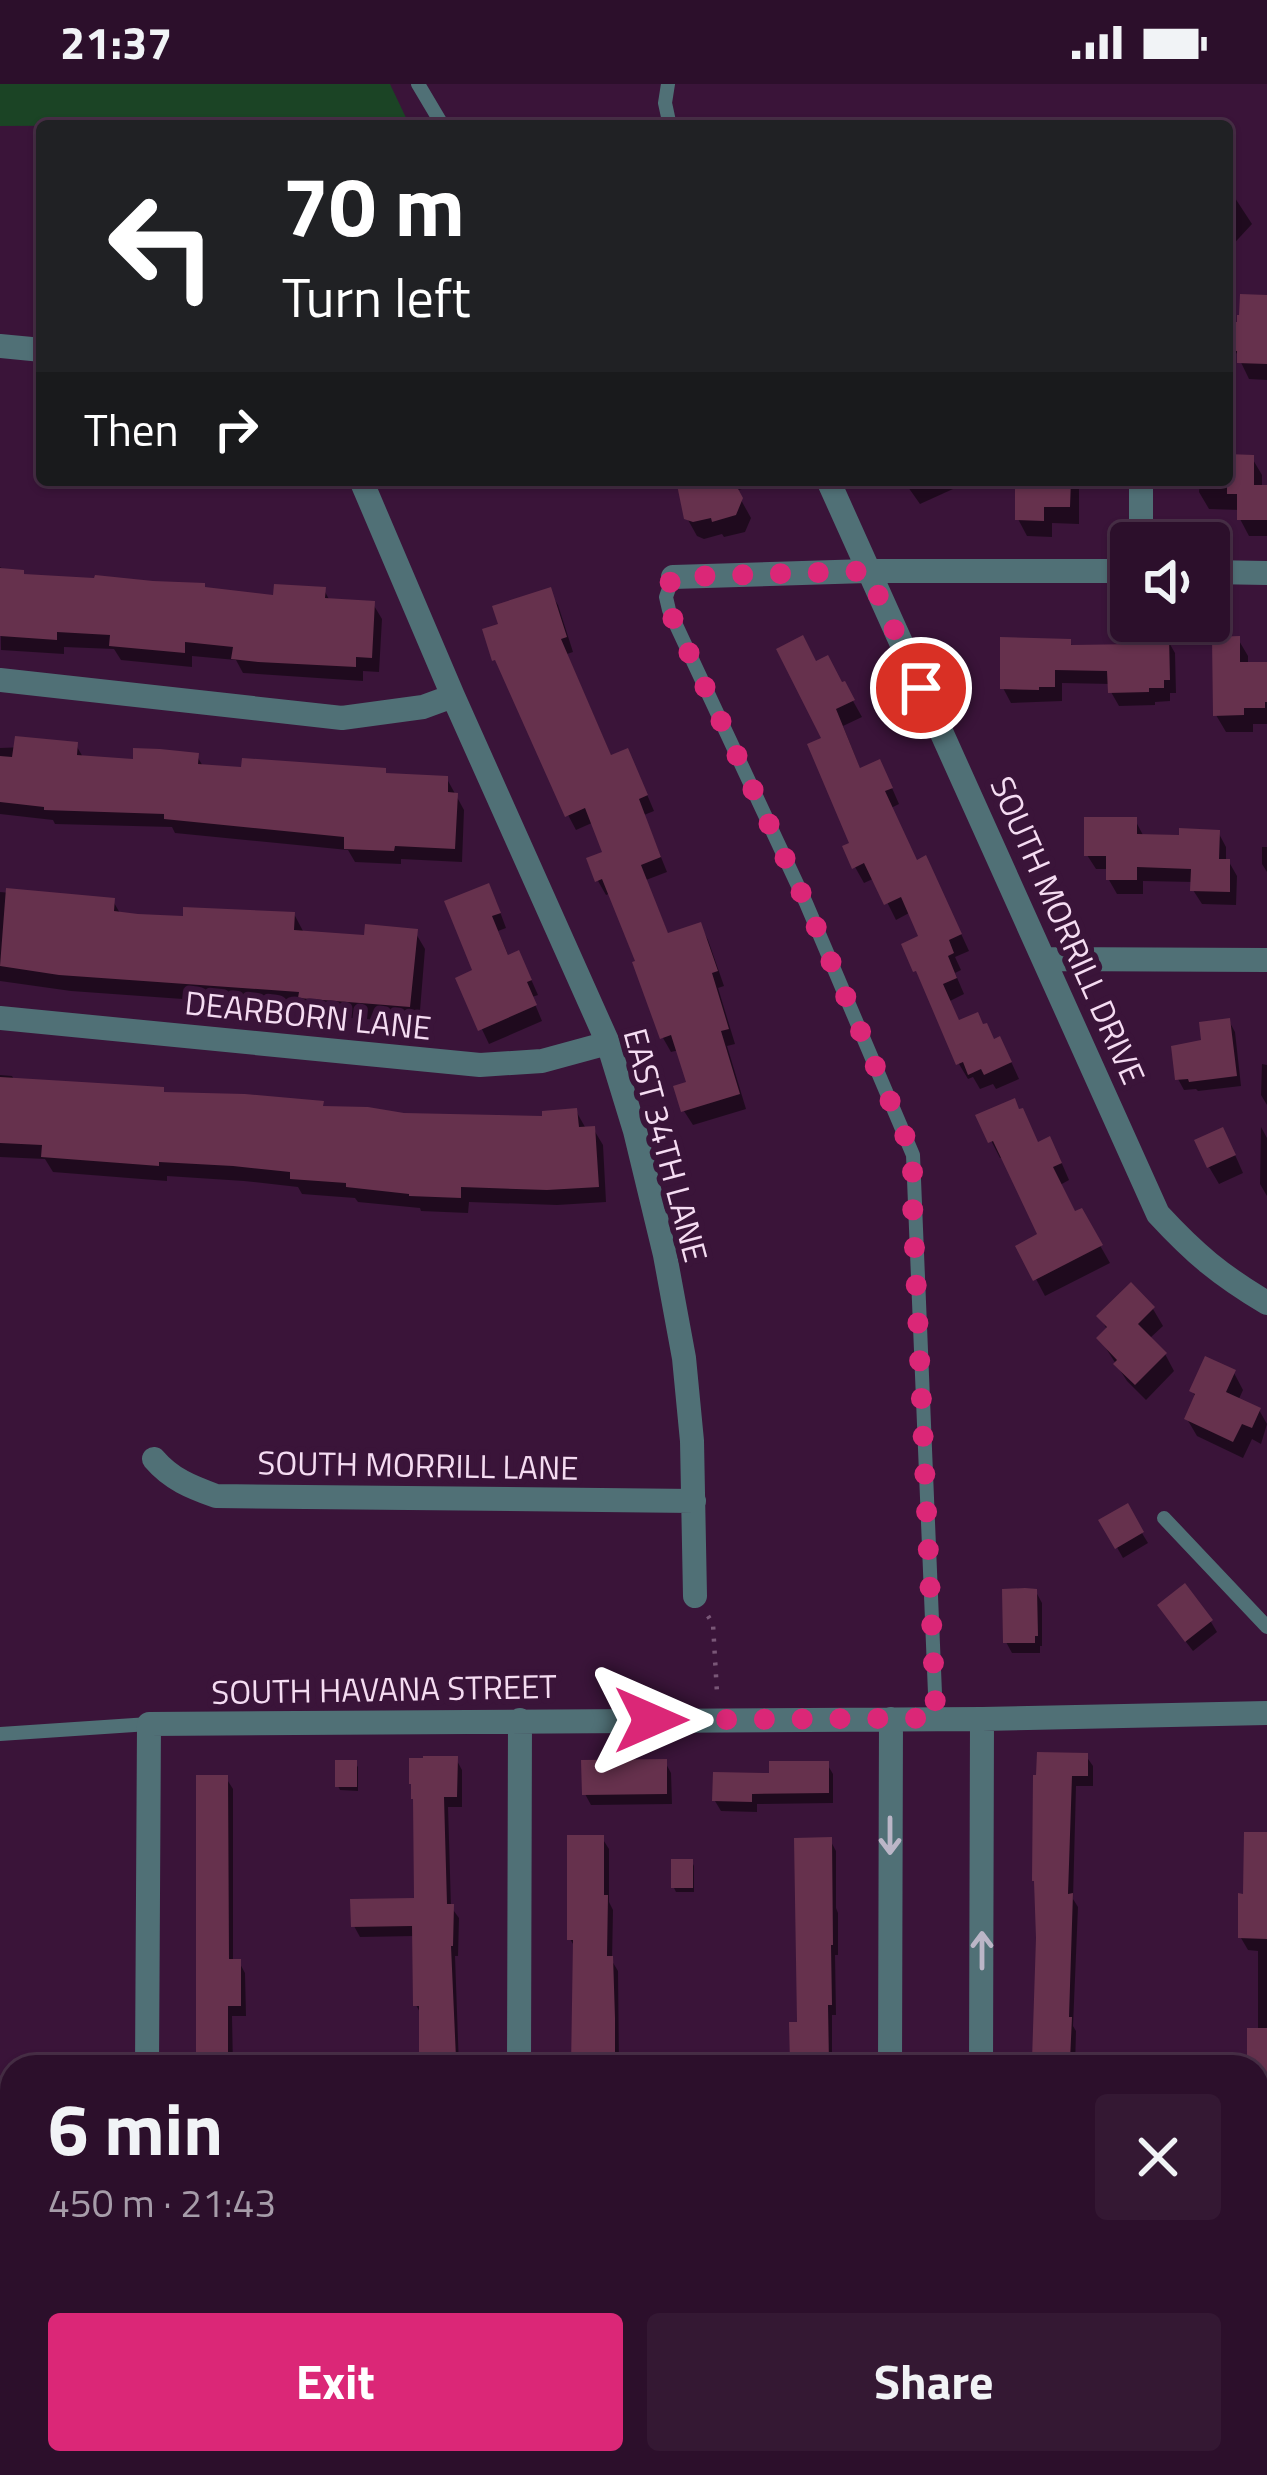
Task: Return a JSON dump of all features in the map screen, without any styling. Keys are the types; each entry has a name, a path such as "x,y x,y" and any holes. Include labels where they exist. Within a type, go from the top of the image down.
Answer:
{"street":[{"path":"0,346 36,349"},
{"name":"EAST 34TH LANE","path":"364,486 608,1043 635,1131 684,1358 692,1441 695,1596"},
{"name":"SOUTH MORRILL DRIVE","path":"831,486 1158,1214 1193,1252 1267,1303"},
{"path":"1141,486 1141,522"},
{"path":"673,577 1110,571"},
{"path":"1230,572 1267,573"},
{"path":"0,680 342,718 423,707 453,696"},
{"path":"1045,959 1267,960"},
{"name":"DEARBORN LANE","path":"0,1018 481,1065 542,1061 608,1043"},
{"name":"SOUTH MORRILL LANE","path":"154,1459 167,1474 216,1496 694,1501"},
{"name":"SOUTH HAVANA STREET","path":"149,1724 1267,1713"},
{"path":"890,2055 891,1719"},
{"path":"981,2055 982,1719"},
{"path":"519,2055 520,1720"},
{"path":"147,2055 149,1724"}],"lane":[{"path":"418,84 439,120"},
{"path":"668,84 669,120"},
{"path":"673,577 666,597 669,610 806,903 913,1155 936,1718"},
{"path":"1164,1518 1267,1627"},
{"path":"0,1734 149,1724"}],"path":[{"path":"695,1596 712,1624 716,1694 712,1719"}],"green space":[{"path":"0,84 390,84 407,120 36,120 36,126 0,126"}],"building":[{"path":"1240,294 1267,295 1267,364 1237,363 1233,322 1239,315"},
{"path":"1233,454 1254,455 1254,485 1267,485 1267,520 1237,520 1237,494 1227,494 1227,486 1233,486"},
{"path":"677,486 737,486 743,498 736,515 712,522 711,518 684,519"},
{"path":"1015,486 1071,486 1070,507 1044,507 1044,521 1015,520"},
{"path":"0,568 24,570 24,574 205,583 205,587 273,595 274,584 326,587 325,598 375,601 372,658 356,657 356,667 258,662 231,659 233,647 185,642 185,653 109,646 110,635 57,632 57,640 0,636"},
{"path":"551,587 567,637 561,639 611,755 628,748 648,795 639,799 661,857 641,865 668,933 701,922 718,971 712,973 729,1029 721,1031 740,1094 681,1112 673,1086 686,1082 671,1035 660,1039 602,879 595,882 586,858 602,852 585,808 565,817 492,661 482,629 498,624 492,606"},
{"path":"803,635 816,661 828,655 845,681 855,700 836,709 860,768 880,759 893,788 885,791 917,860 926,855 962,934 949,940 954,953 948,956 957,978 943,984 959,1020 978,1012 994,1039 1000,1036 1012,1062 984,1075 981,1069 968,1075 963,1062 956,1065 901,944 918,936 901,897 884,905 864,863 852,869 842,846 849,843 807,744 821,738 776,649"},
{"path":"1230,636 1240,636 1240,662 1267,662 1267,702 1265,708 1244,708 1244,715 1213,716 1212,642 1230,642"},
{"path":"1000,637 1071,639 1071,645 1169,642 1170,680 1164,680 1164,688 1108,693 1107,671 1055,670 1055,687 1000,689"},
{"path":"15,736 78,742 77,755 133,759 133,748 160,749 199,753 198,764 241,767 242,758 448,776 448,792 458,793 455,849 344,849 344,837 164,819 164,814 44,810 0,802 0,756 12,757"},
{"path":"1084,817 1137,817 1137,834 1179,835 1179,828 1220,830 1219,859 1230,859 1230,892 1190,891 1191,869 1137,867 1137,880 1106,880 1106,856 1084,856"},
{"path":"489,883 501,913 492,916 508,955 519,950 537,1005 478,1031 455,978 472,970 444,901"},
{"path":"6,888 115,898 114,911 138,914 183,916 183,907 295,912 294,930 364,935 365,924 418,929 410,1007 298,998 299,992 59,975 0,966"},
{"path":"1230,1018 1237,1076 1175,1080 1171,1046 1201,1040 1199,1022"},
{"path":"0,1077 324,1101 323,1106 404,1113 542,1116 542,1111 577,1108 579,1127 595,1126 599,1187 461,1187 461,1198 409,1196 346,1187 346,1183 290,1179 290,1172 41,1157 42,1145 0,1143"},
{"path":"1015,1098 1038,1142 1050,1136 1062,1163 1053,1167 1075,1211 1082,1208 1103,1245 1033,1281 1015,1246 1037,1234 993,1141 988,1143 975,1115"},
{"path":"1223,1127 1236,1155 1207,1168 1194,1140"},
{"path":"1131,1282 1155,1307 1138,1324 1167,1353 1135,1385 1096,1338 1107,1327 1096,1316"},
{"path":"1205,1356 1236,1370 1226,1392 1261,1408 1252,1428 1242,1424 1233,1442 1184,1419 1195,1394 1189,1391"},
{"path":"1128,1503 1144,1532 1115,1549 1098,1520"},
{"path":"1185,1583 1213,1620 1185,1642 1157,1605"},
{"path":"1002,1589 1037,1589 1038,1636 1035,1643 1003,1643"},
{"path":"1037,1752 1088,1753 1088,1776 1072,1776 1070,2055 1032,2055"},
{"path":"458,1756 457,1797 444,1797 447,1904 454,1904 456,2055 419,2055 412,1926 351,1927 350,1899 414,1898 409,1758"},
{"path":"667,1759 667,1794 582,1795 581,1760"},
{"path":"335,1760 357,1760 357,1787 335,1787"},
{"path":"769,1761 829,1761 829,1793 752,1794 752,1802 712,1801 713,1772 769,1773"},
{"path":"196,1775 228,1775 229,1959 241,1959 241,2006 228,2006 228,2055 196,2055"},
{"path":"1244,1832 1267,1832 1267,1939 1238,1938"},
{"path":"567,1835 604,1835 615,2055 571,2055 573,1940 567,1940"},
{"path":"832,1837 829,2055 790,2055 789,2022 797,2022 794,1838"},
{"path":"671,1859 693,1859 693,1888 671,1888"},
{"path":"1247,2028 1267,2028 1267,2055 1247,2055"}],"route":[{"path":"651,1720 936,1718 913,1155 806,903 669,610 669,584 673,577 867,571 921,688"}]}
